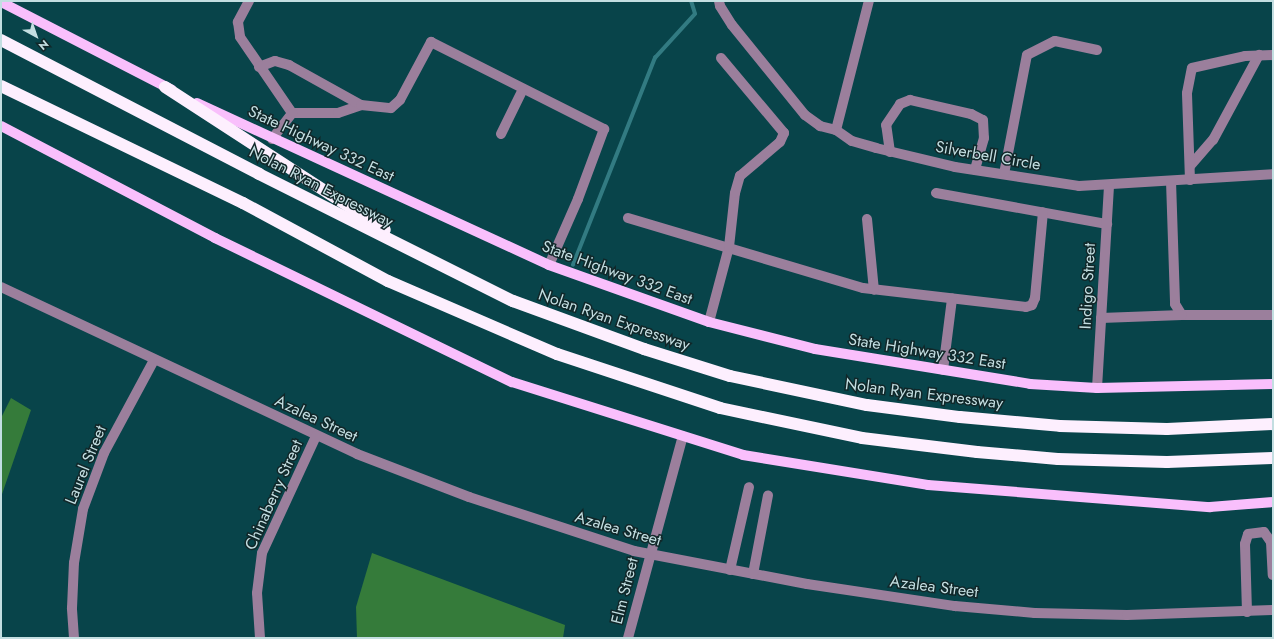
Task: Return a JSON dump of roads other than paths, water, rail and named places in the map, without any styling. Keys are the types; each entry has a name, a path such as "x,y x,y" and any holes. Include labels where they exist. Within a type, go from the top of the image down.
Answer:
{"highway":[{"name":"Nolan Ryan Expressway","path":"1,40 436,264 513,301 569,323 730,376 808,394 866,405 960,417 1060,426 1167,429 1273,424"},
{"path":"1,86 243,203 409,291 557,354 720,408 862,438 984,453 1058,459 1167,462 1273,458"},
{"path":"165,87 436,264"}],"main road":[{"name":"State Highway 332 East","path":"1,2 165,87 272,139 548,265 709,322 815,349 1030,384 1097,388 1273,384"},
{"path":"1,126 215,238 512,382 743,456 928,485 1210,507 1273,502"}],"street":[{"path":"249,1 238,22 240,37 259,67 292,113"},
{"name":"Silverbell Circle","path":"719,1 720,6 732,25 805,115 820,126 836,130 852,141 890,152 975,170 1079,186 1109,186 1273,174"},
{"path":"836,130 869,1"},
{"path":"1004,174 1027,54 1055,41 1097,50"},
{"path":"292,113 338,113 360,106 391,108 400,100 431,42 604,129 578,198 548,265"},
{"path":"1190,180 1187,93 1192,68 1201,65 1273,55"},
{"path":"1190,166 1213,140 1259,56"},
{"path":"709,322 729,247 735,193 740,176 780,142 784,133 720,58"},
{"path":"259,67 275,61 289,65 360,106"},
{"path":"500,134 523,89"},
{"path":"890,152 886,125 900,104 910,100 971,114 983,120 984,138 975,170"},
{"path":"272,139 292,113"},
{"path":"1171,181 1174,304 1182,315"},
{"name":"Indigo Street","path":"1097,388 1109,186"},
{"path":"936,193 1107,224"},
{"path":"628,218 874,290 1026,307 1032,305 1035,298 1043,212"},
{"path":"867,219 874,290"},
{"name":"Azalea Street","path":"1,287 316,436 469,497 650,555 896,598 1035,613 1127,615 1273,610"},
{"path":"943,370 952,299"},
{"path":"1101,318 1182,315 1273,315"},
{"name":"Laurel Street","path":"74,638 72,608 74,564 83,509 104,453 154,360"},
{"name":"Chinaberry Street","path":"260,638 257,593 262,553 316,436"},
{"name":"Elm Street","path":"628,638 683,436"},
{"path":"730,570 749,487"},
{"path":"753,574 768,495"},
{"path":"1247,612 1244,544 1248,534 1264,532 1271,542 1273,575"}],"waterway":[{"path":"573,265 655,58 695,14 691,1"}]}
